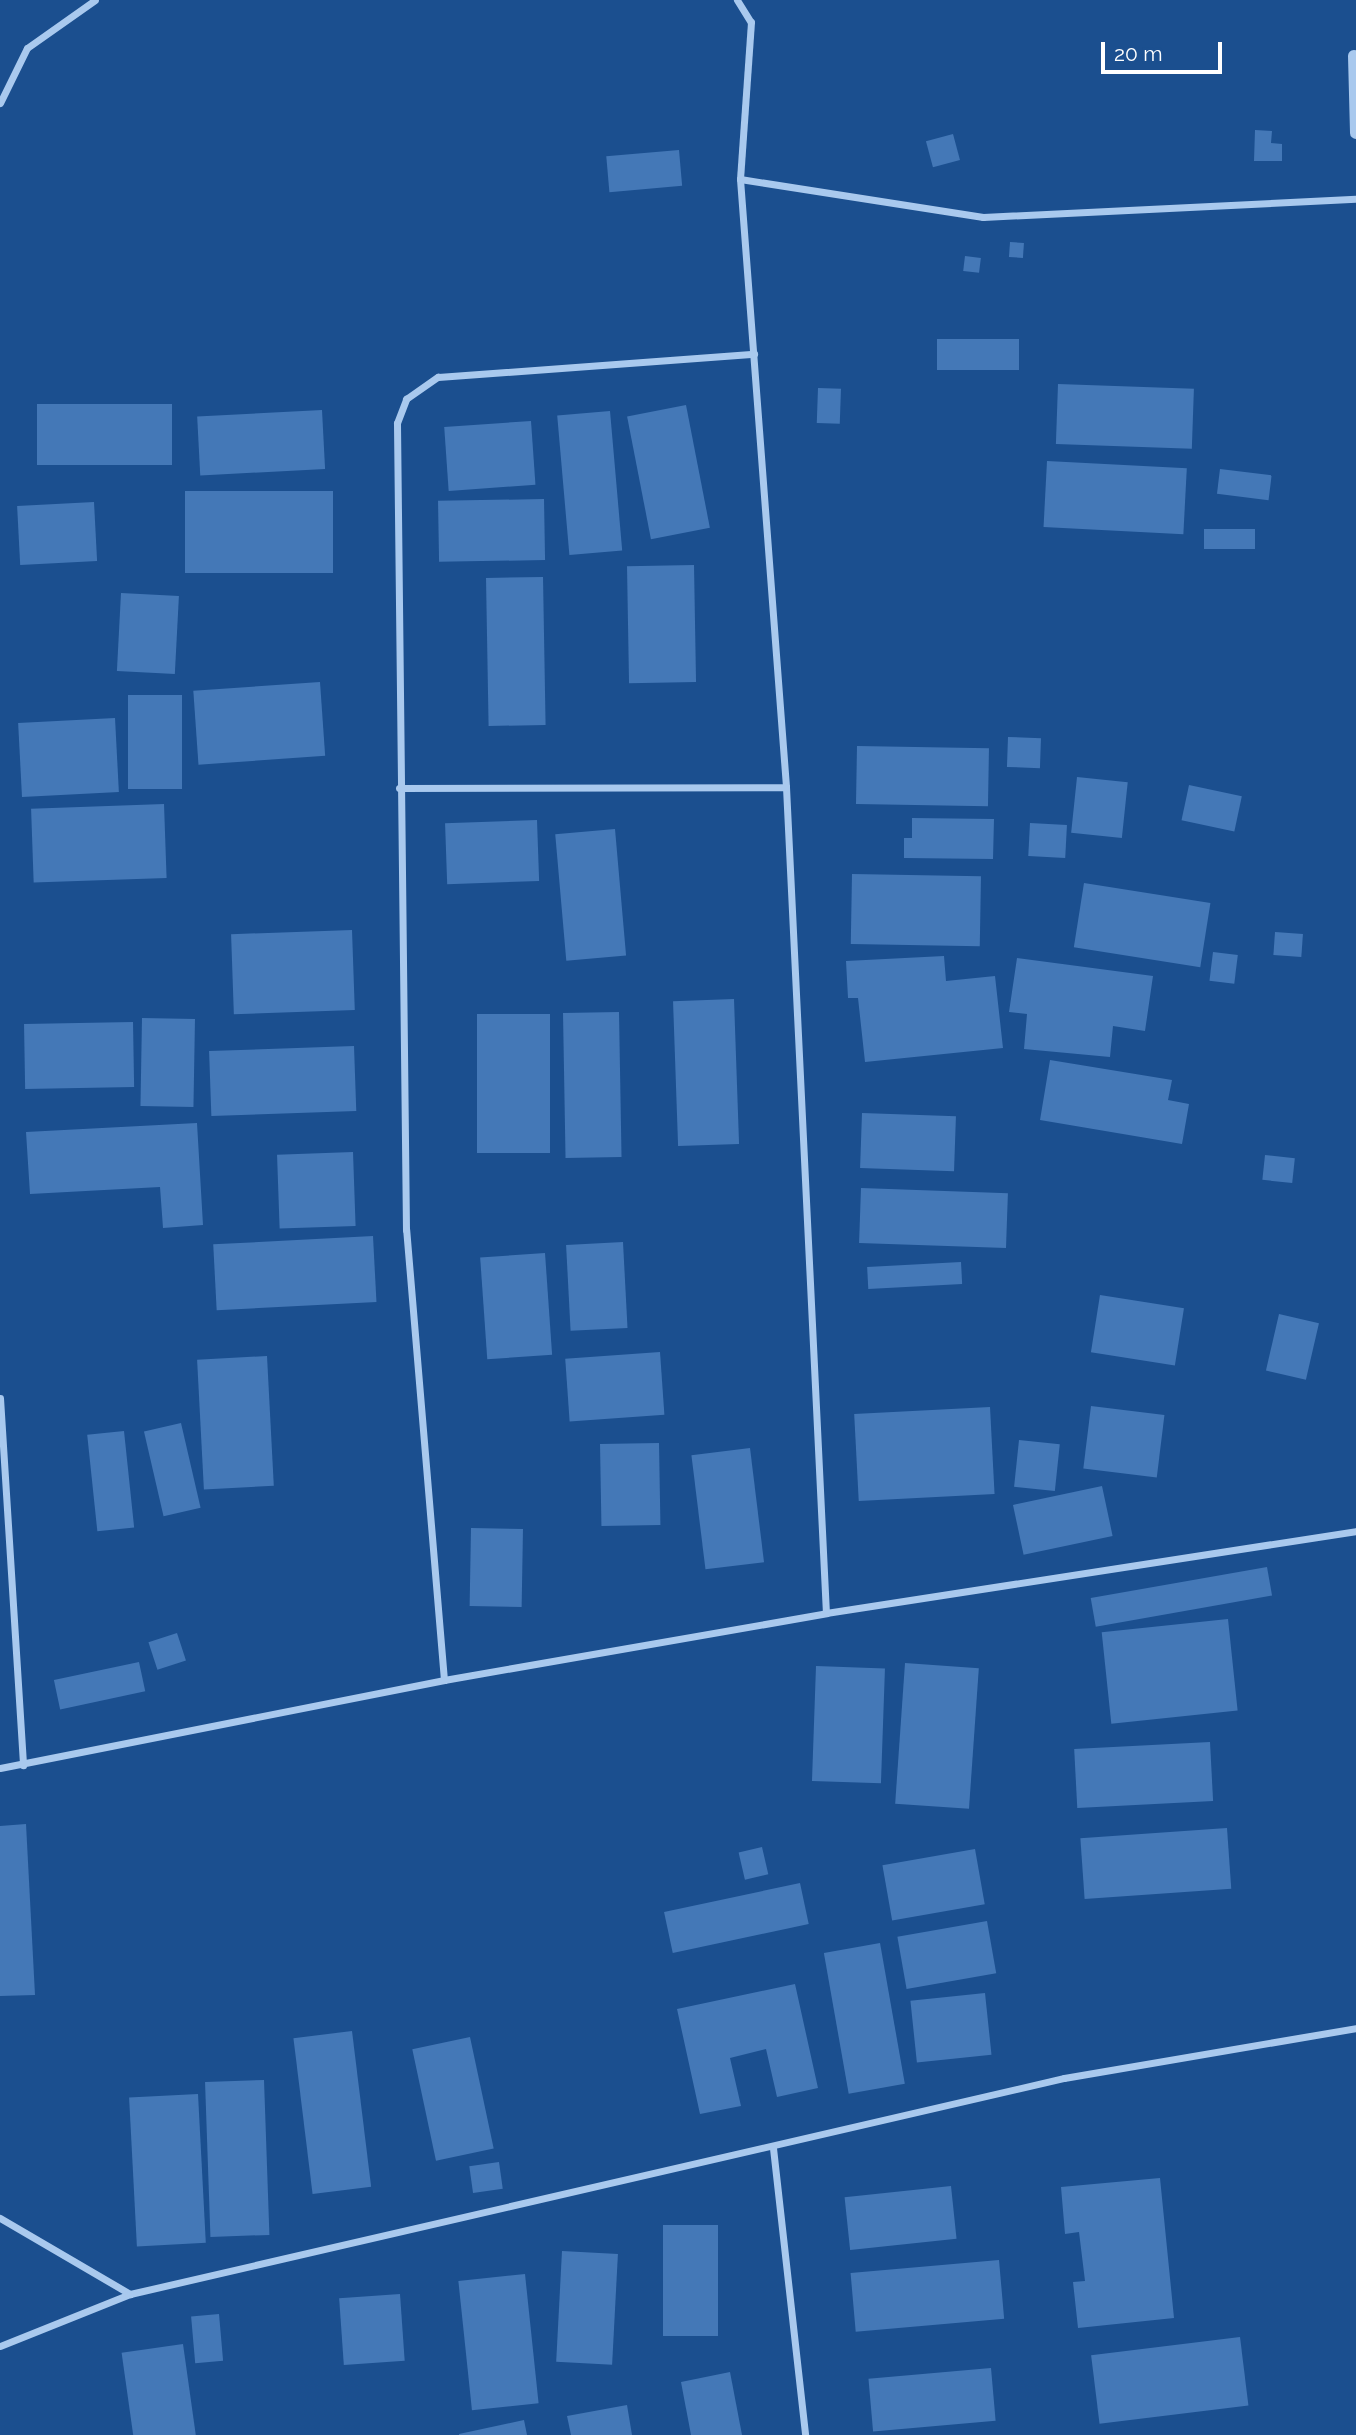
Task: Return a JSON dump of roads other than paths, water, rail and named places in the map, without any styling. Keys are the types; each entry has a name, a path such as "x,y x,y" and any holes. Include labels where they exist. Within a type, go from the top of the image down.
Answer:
{"street":[{"path":"0,103 27,48 95,0"},
{"path":"737,0 751,22 740,179 786,787 826,1614"},
{"path":"1354,56 1356,133"},
{"path":"740,179 983,217 1356,200"},
{"path":"444,1680 406,1230 397,423 406,399 438,377 754,354"},
{"path":"399,788 786,787"},
{"path":"0,1398 23,1765"},
{"path":"0,1768 444,1680 826,1614 1356,1531"},
{"path":"0,2346 130,2294 773,2148 1064,2078 1356,2028"},
{"path":"773,2148 805,2435"},
{"path":"0,2218 130,2294"}]}
